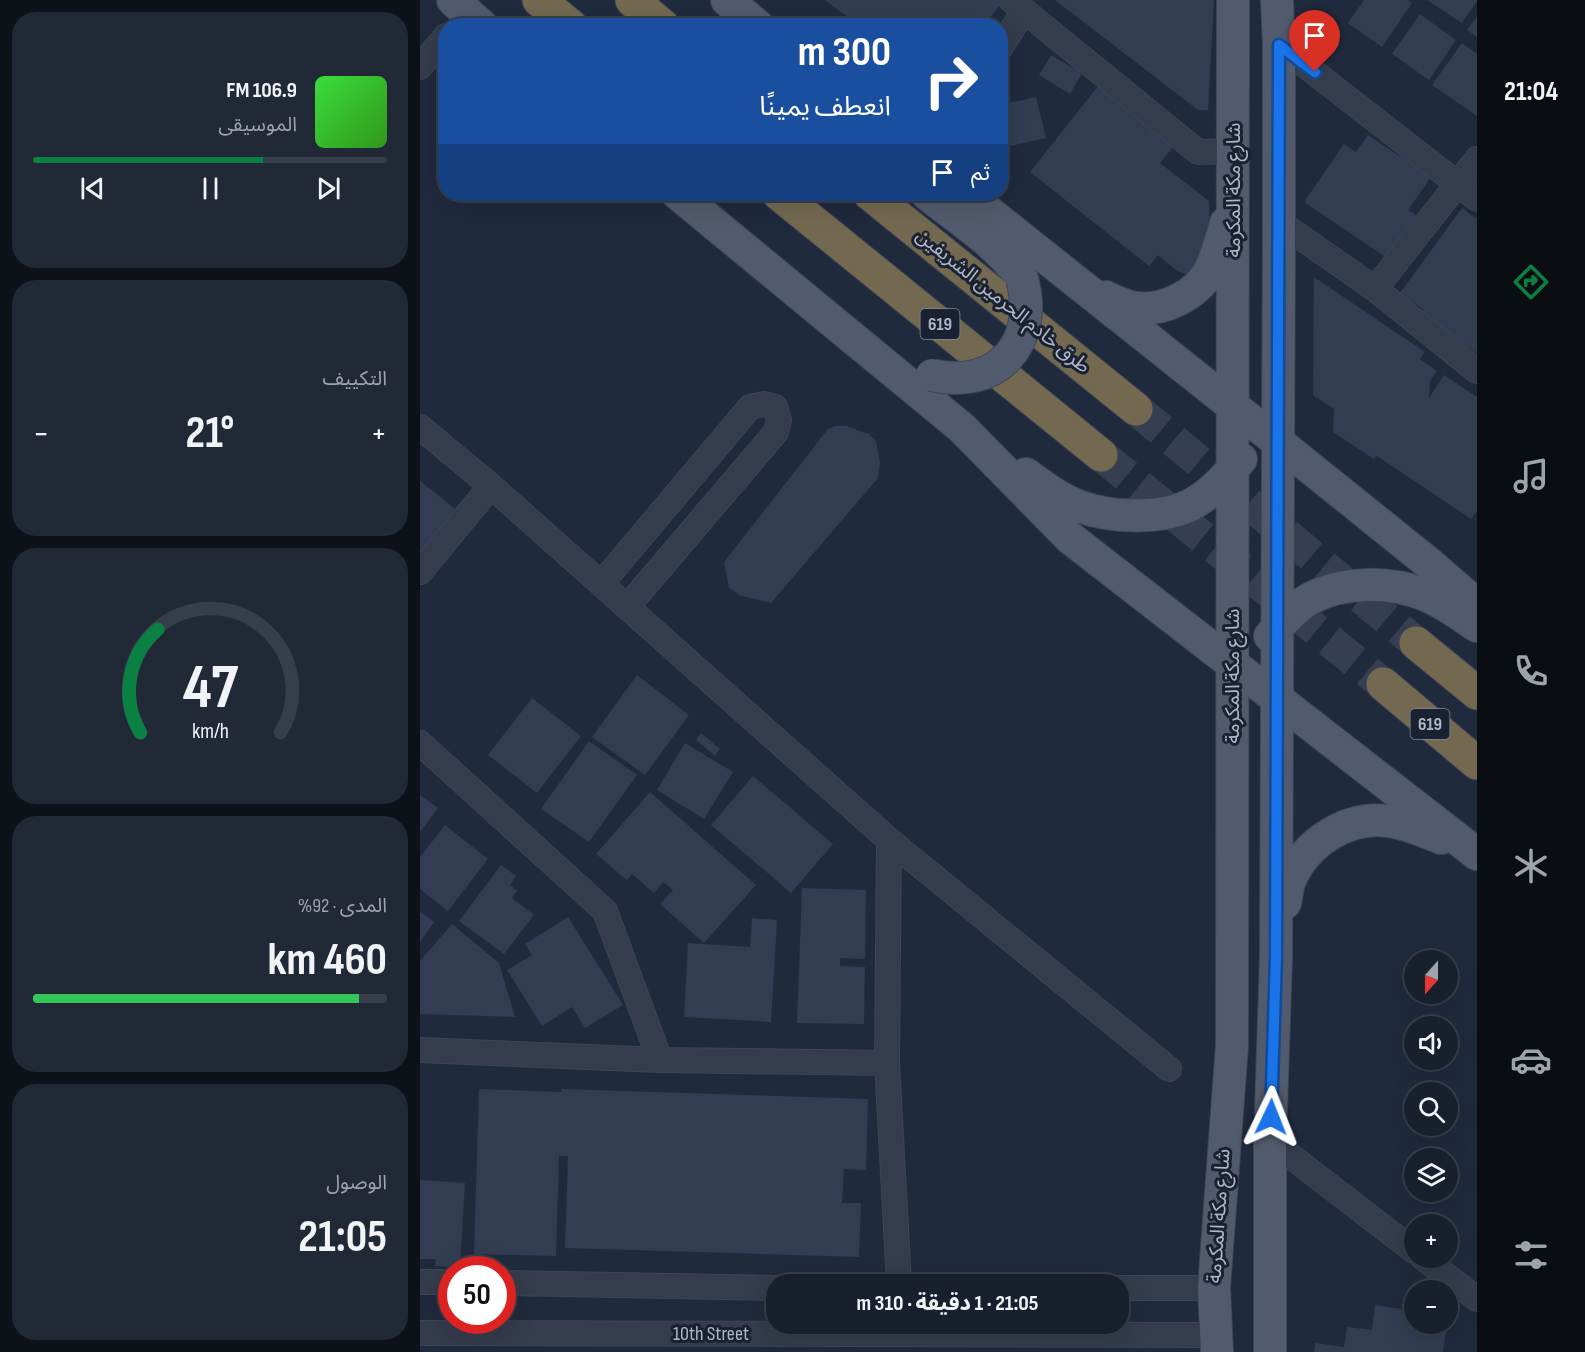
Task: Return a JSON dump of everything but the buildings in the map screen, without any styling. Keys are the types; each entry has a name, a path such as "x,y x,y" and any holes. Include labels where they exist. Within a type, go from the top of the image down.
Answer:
{"highway":[{"path":"539,0 561,18"},
{"path":"632,0 653,18"},
{"name":"619","path":"787,201 1101,455"},
{"name":"طرق خادم الحرمين الشريفين","path":"879,201 1136,409"},
{"path":"1416,643 1477,693"},
{"name":"619","path":"1383,684 1477,763"}],"main road":[{"path":"727,0 748,18"},
{"name":"شارع مكة المكرمة","path":"1217,1343 1214,1288 1232,1045 1233,721 1240,669 1233,469 1233,0"},
{"path":"1270,1352 1270,1140 1276,957 1277,627 1269,435 1279,369 1277,0"},
{"path":"1086,288 1119,303 1138,308 1158,307 1175,302 1190,293 1208,273 1234,199"},
{"path":"687,201 962,428 1057,496 1081,507 1108,514 1133,516 1157,513 1192,504 1220,484 1250,446 1269,435"},
{"path":"708,218 792,267 915,366 932,375 949,379 962,378 991,371 1014,350 1025,327 1027,301 1022,279 1013,266 936,201"},
{"path":"975,201 1431,565 1477,605"},
{"path":"962,428 1070,538 1473,851"},
{"path":"1240,669 1298,607 1311,598 1345,588 1386,585 1407,589 1427,595 1477,626"},
{"path":"1276,957 1289,882 1296,866 1316,845 1341,827 1358,822 1387,820 1404,824 1473,851"}],"street":[{"path":"1008,28 1017,5 1198,152 1234,151"},
{"path":"1279,45 1477,199"},
{"path":"420,67 438,46"},
{"path":"1375,289 1477,159"},
{"path":"1279,222 1375,289 1477,371"},
{"path":"601,584 750,407 764,404 775,407 779,420 776,432 627,607"},
{"path":"420,427 492,486 889,840 1169,1069"},
{"path":"420,572 492,486"},
{"path":"420,743 605,911 660,1060"},
{"path":"889,840 887,1063 898,1274"},
{"path":"424,1055 887,1063"},
{"path":"1270,1140 1404,1243"},
{"path":"1436,1268 1477,1299"},
{"path":"420,1282 438,1282"},
{"path":"516,1283 766,1288"},
{"path":"1129,1288 1214,1288"},
{"name":"10th Street","path":"420,1333 483,1343 1217,1343"}],"tunnel":[{"path":"1136,409 1416,643"},
{"path":"1101,455 1383,684"}],"route":[{"path":"1271,1117 1276,957 1279,45 1315,72"}]}
